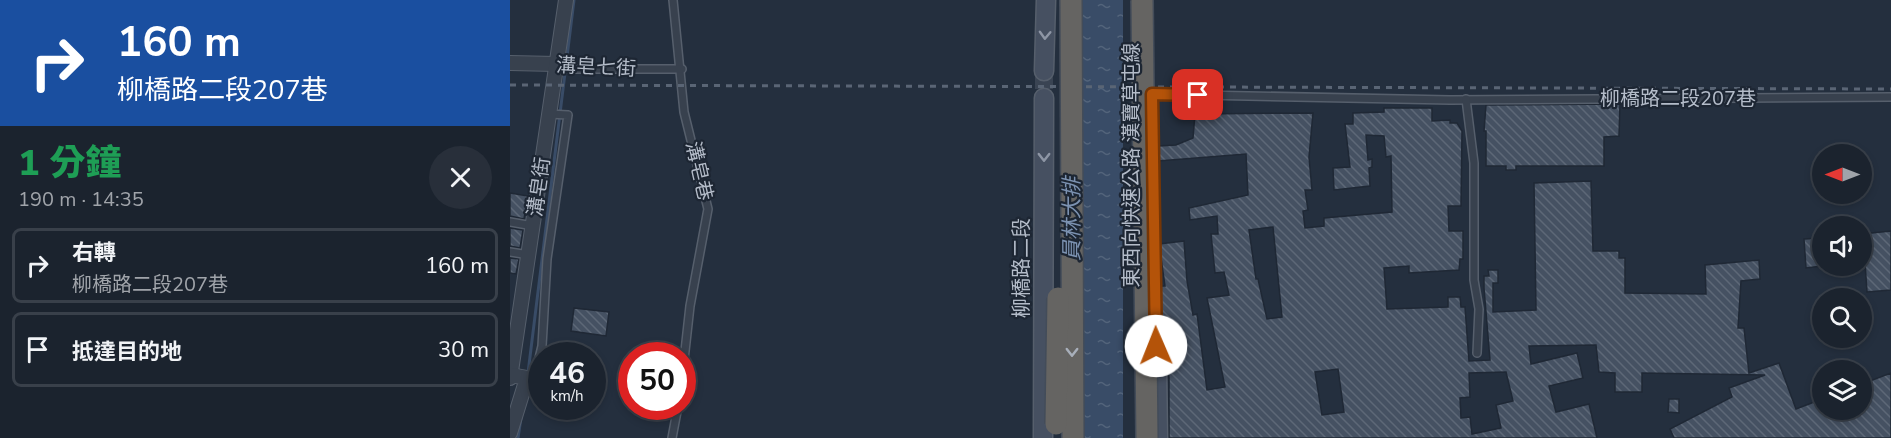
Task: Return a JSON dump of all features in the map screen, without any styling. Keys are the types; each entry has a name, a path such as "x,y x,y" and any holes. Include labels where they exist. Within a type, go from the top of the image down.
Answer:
{"highway":[{"path":"1050,431 1063,0"},
{"path":"1071,0 1073,438"},
{"name":"東西向快速公路 漢寶草屯線","path":"1130,0 1133,438"},
{"path":"1142,0 1147,438"}],"main road":[{"path":"1044,71 1046,0"},
{"path":"1149,0 1158,438"},
{"name":"柳橋路二段","path":"1044,98 1050,431"}],"street":[{"name":"溝皂街","path":"510,412 510,376 515,317 529,255 566,0"},
{"name":"溝皂七街","path":"510,63 556,64"},
{"path":"510,376 527,378 510,433"}],"lane":[{"name":"溝皂巷","path":"673,0 682,69 684,112 708,209 690,306 686,342"},
{"name":"溝皂七街","path":"556,64 569,69 682,69"},
{"name":"柳橋路二段207巷","path":"1152,86 1466,99 1891,97"},
{"path":"1466,99 1474,163 1474,280 1479,309 1477,353"},
{"path":"527,378 535,375 542,346 547,259 568,115 549,114"},
{"path":"536,204 555,207"},
{"path":"510,222 533,226"},
{"path":"510,252 529,255"},
{"path":"672,438 675,420"}],"water":[{"path":"1076,0 1123,0 1123,438 1078,438"}],"building":[{"path":"1620,104 1619,136 1604,137 1604,166 1516,166 1516,170 1506,170 1506,166 1486,166 1486,131 1484,131 1486,105"},
{"path":"1384,108 1432,108 1432,121 1450,120 1450,123 1457,123 1462,131 1461,206 1448,206 1449,231 1463,231 1463,259 1460,259 1459,270 1409,273 1409,266 1384,268 1387,309 1448,307 1448,297 1460,297 1461,307 1465,307 1469,361 1490,360 1484,288 1484,276 1489,276 1488,270 1498,270 1498,283 1493,283 1493,312 1536,310 1534,183 1591,181 1593,251 1619,251 1619,258 1625,258 1625,293 1706,294 1705,265 1759,260 1760,279 1741,281 1738,328 1744,328 1749,373 1779,363 1796,409 1812,403 1812,420 1872,420 1872,380 1891,373 1891,438 1674,438 1670,429 1732,397 1729,388 1765,375 1642,373 1642,392 1615,392 1615,373 1599,372 1596,345 1529,346 1531,364 1577,353 1583,378 1549,386 1556,412 1589,404 1597,438 1169,438 1169,378 1161,319 1161,286 1165,286 1159,244 1184,241 1187,281 1193,315 1197,314 1207,390 1225,387 1207,298 1229,295 1224,272 1215,273 1211,234 1218,234 1217,216 1190,220 1189,208 1248,195 1246,154 1158,161 1158,146 1176,145 1193,138 1195,114 1313,113 1309,157 1312,190 1305,190 1308,210 1303,211 1305,228 1324,226 1324,218 1392,212 1391,156 1386,157 1384,136 1366,135 1368,160 1372,159 1372,167 1369,168 1370,186 1334,190 1333,168 1350,167 1345,124 1353,124 1353,113 1384,112","holes":["1273,227 1282,317 1267,319 1258,279 1256,279 1249,230","1338,369 1344,412 1322,415 1315,372","1506,372 1513,401 1496,405 1501,428 1472,434 1470,417 1461,418 1460,398 1470,397 1469,373"]},
{"path":"510,193 528,196 524,219 510,216"},
{"path":"510,228 523,230 520,248 510,246"},
{"path":"1891,231 1891,290 1872,292 1872,288 1867,288 1866,276 1872,276 1872,233"},
{"path":"1804,239 1812,239 1812,267 1806,268"},
{"path":"510,258 519,259 516,274 510,273"},
{"path":"574,308 609,312 606,336 571,331"},
{"path":"1669,399 1679,399 1679,413 1668,412"}],"waterway":[{"path":"532,342 574,0"},
{"path":"518,438 521,418"}],"tunnel":[{"path":"1044,71 1044,98"}],"railway":[{"path":"510,85 1891,89"}],"route":[{"path":"1156,346 1152,94 1198,95"}],"water label":[{"name":"員林大排","path":"1072,219"}]}
